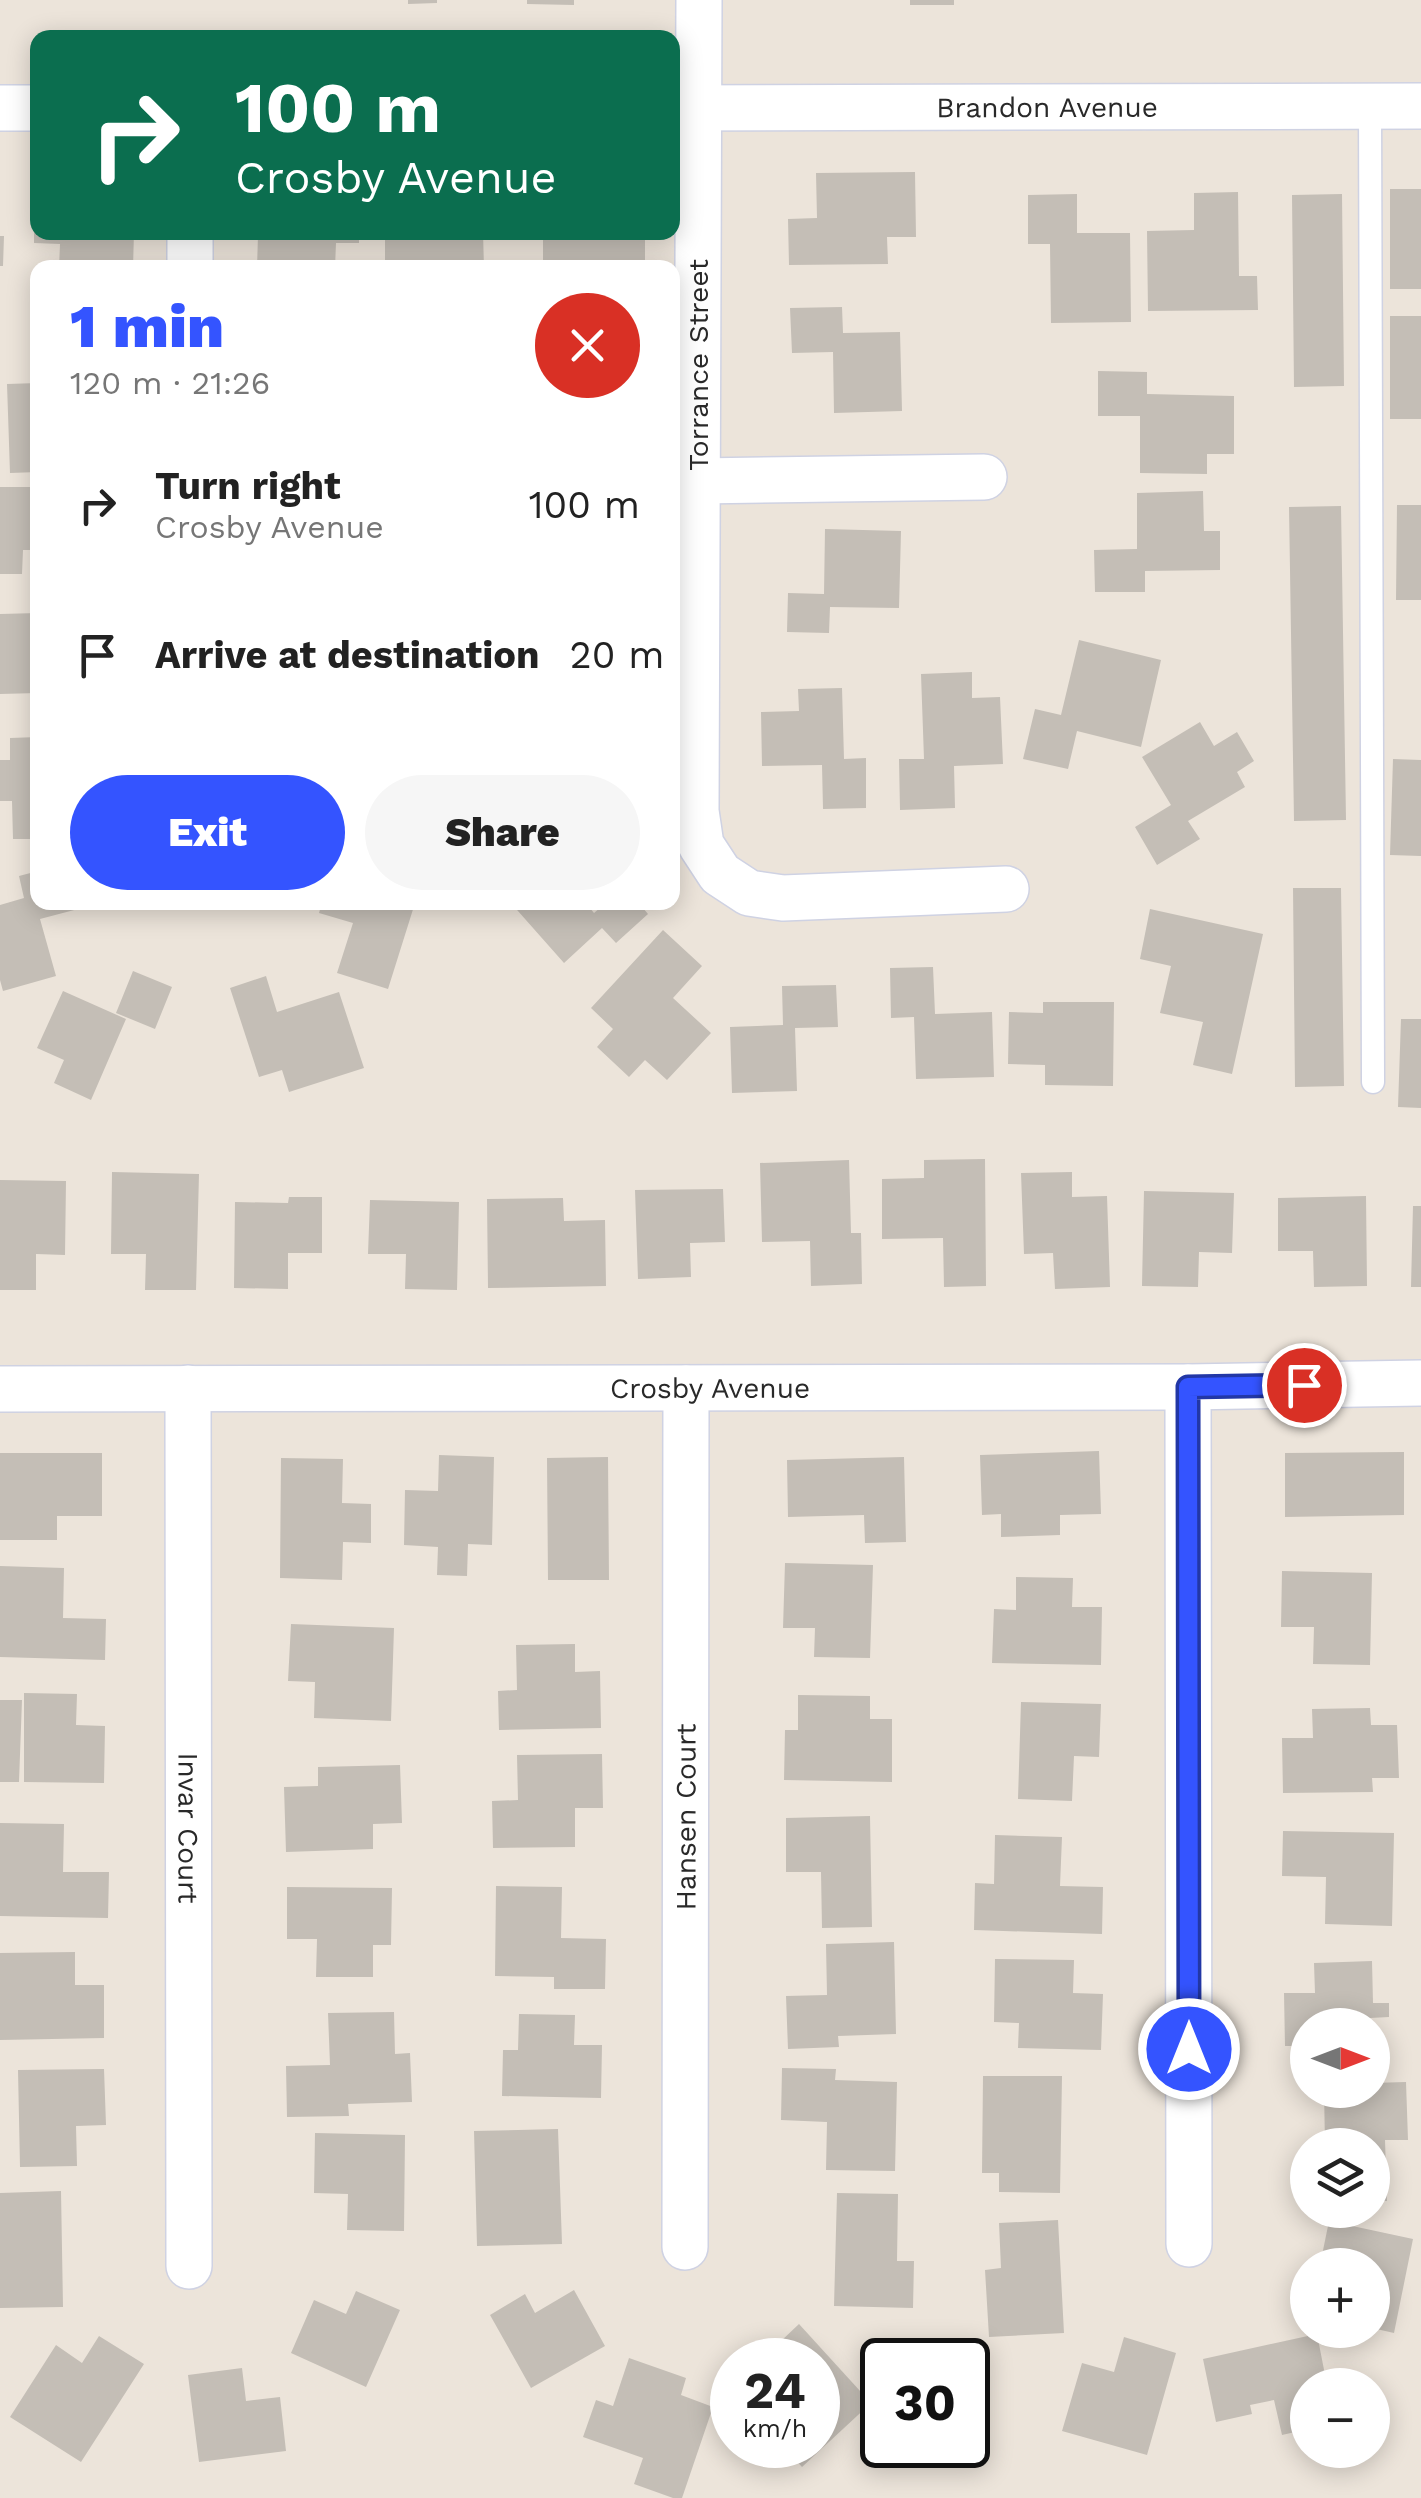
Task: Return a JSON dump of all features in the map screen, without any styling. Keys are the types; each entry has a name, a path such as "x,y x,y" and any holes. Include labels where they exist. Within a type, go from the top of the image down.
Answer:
{"street":[{"name":"Torrance Street","path":"699,0 686,108 698,481 696,810 700,845 720,874 749,893 783,898 1006,889"},
{"name":"Brandon Avenue","path":"686,108 1421,106"},
{"path":"0,108 30,108"},
{"path":"698,481 984,477"},
{"name":"Crosby Avenue","path":"0,1389 1188,1387 1421,1382"},
{"path":"1188,1387 1189,2244"},
{"name":"Invar Court","path":"188,1388 189,2266"},
{"name":"Hansen Court","path":"685,2247 686,1388"}],"lane":[{"path":"1370,107 1373,1082"}],"building":[{"path":"408,0 437,0 437,3 408,4"},
{"path":"527,0 574,0 574,5 527,4"},
{"path":"910,0 954,0 954,5 910,5"},
{"path":"915,172 916,237 887,237 888,264 789,265 788,219 817,218 816,173"},
{"path":"1390,189 1421,189 1421,289 1390,289"},
{"path":"1238,192 1239,276 1257,276 1258,310 1148,311 1147,231 1194,230 1194,193"},
{"path":"1077,194 1077,233 1130,233 1131,322 1051,323 1050,244 1028,244 1028,195"},
{"path":"1342,194 1344,386 1294,387 1292,195"},
{"path":"0,236 4,236 3,266 0,266"},
{"path":"134,240 133,260 59,260 60,244 34,243"},
{"path":"258,240 359,240 336,243 335,260 257,260"},
{"path":"385,240 483,240 484,260 385,260"},
{"path":"543,240 645,240 645,260 543,260"},
{"path":"842,307 843,333 900,332 902,411 834,413 833,352 792,353 790,308"},
{"path":"1390,316 1421,316 1421,419 1390,419"},
{"path":"1098,371 1147,372 1147,394 1234,396 1234,454 1207,454 1207,474 1140,473 1140,416 1098,416"},
{"path":"30,383 30,472 10,473 7,384"},
{"path":"0,487 30,487 30,550 23,550 22,574 0,574"},
{"path":"1203,491 1204,531 1220,531 1220,570 1145,571 1145,592 1095,592 1094,550 1137,549 1137,493"},
{"path":"1397,505 1421,505 1421,600 1396,600"},
{"path":"1341,506 1346,820 1294,821 1289,507"},
{"path":"825,529 901,531 899,608 830,607 829,633 787,632 788,593 824,594"},
{"path":"30,613 30,693 0,694 0,614"},
{"path":"1079,640 1161,660 1141,747 1077,731 1068,769 1023,759 1035,709 1061,715"},
{"path":"972,672 972,698 1000,697 1003,764 954,766 955,808 900,810 899,759 924,759 921,674"},
{"path":"842,688 844,759 866,758 866,808 823,809 822,765 762,766 761,712 799,711 798,689"},
{"path":"1200,722 1214,746 1237,732 1254,761 1237,772 1245,787 1188,821 1200,839 1157,865 1135,827 1171,805 1142,757"},
{"path":"30,737 30,839 13,839 12,801 0,801 0,760 10,760 10,738"},
{"path":"1393,759 1421,760 1421,856 1390,855"},
{"path":"30,873 30,910 74,910 40,919 56,976 3,991 0,905 24,898 19,876"},
{"path":"1293,888 1341,888 1344,1086 1295,1087"},
{"path":"1150,909 1263,934 1232,1074 1193,1065 1203,1022 1160,1013 1171,966 1140,959"},
{"path":"413,910 388,989 337,973 353,923 319,913"},
{"path":"517,910 645,910 648,914 616,943 602,928 564,963"},
{"path":"663,930 702,966 673,998 711,1033 667,1080 645,1060 629,1077 597,1047 613,1029 591,1008"},
{"path":"933,967 935,1014 992,1012 994,1077 916,1079 914,1017 891,1018 890,968"},
{"path":"133,971 172,987 155,1029 116,1013"},
{"path":"266,976 277,1012 339,992 364,1068 289,1092 282,1070 259,1077 230,988"},
{"path":"836,985 838,1027 795,1028 797,1091 732,1093 730,1027 783,1025 782,986"},
{"path":"63,991 126,1019 91,1100 54,1083 64,1060 37,1048"},
{"path":"1043,1002 1114,1002 1113,1086 1045,1085 1045,1065 1008,1064 1009,1012 1043,1013"},
{"path":"1401,1019 1421,1019 1421,1108 1398,1107"},
{"path":"985,1159 986,1286 944,1287 943,1238 882,1239 882,1179 924,1178 924,1160"},
{"path":"849,1160 851,1233 861,1233 862,1284 811,1286 810,1241 762,1242 760,1163"},
{"path":"112,1172 199,1174 196,1290 145,1290 146,1254 111,1254"},
{"path":"1072,1172 1072,1197 1107,1196 1110,1287 1055,1289 1053,1253 1024,1254 1021,1173"},
{"path":"0,1180 66,1181 65,1255 36,1254 36,1290 0,1290"},
{"path":"723,1189 725,1242 690,1243 691,1277 638,1279 635,1190"},
{"path":"1144,1191 1234,1193 1232,1253 1199,1252 1198,1287 1142,1286"},
{"path":"1366,1196 1367,1286 1314,1287 1313,1251 1278,1251 1278,1198"},
{"path":"289,1197 322,1197 322,1253 288,1253 288,1289 234,1288 235,1202 288,1203"},
{"path":"563,1198 564,1221 605,1220 606,1286 488,1288 487,1199"},
{"path":"370,1200 459,1202 457,1290 405,1289 406,1254 368,1254"},
{"path":"1413,1206 1421,1206 1421,1287 1411,1287"},
{"path":"1099,1451 1101,1514 1060,1515 1060,1535 1001,1537 1001,1514 982,1515 980,1455"},
{"path":"1404,1452 1404,1515 1285,1517 1285,1453"},
{"path":"0,1453 102,1453 102,1516 57,1516 57,1540 0,1540"},
{"path":"439,1455 494,1457 492,1545 468,1544 467,1576 437,1575 438,1547 404,1545 405,1490 438,1491"},
{"path":"608,1457 609,1580 548,1580 547,1458"},
{"path":"904,1457 906,1542 865,1543 864,1515 788,1517 787,1460"},
{"path":"281,1458 343,1459 342,1503 371,1504 371,1543 343,1542 342,1580 280,1578"},
{"path":"785,1563 873,1565 870,1658 814,1657 815,1628 783,1628"},
{"path":"0,1566 64,1568 63,1618 106,1619 105,1660 0,1657"},
{"path":"1282,1571 1372,1573 1370,1665 1313,1664 1314,1627 1281,1627"},
{"path":"1016,1577 1073,1578 1072,1607 1102,1607 1101,1665 992,1663 994,1609 1016,1610"},
{"path":"291,1624 394,1628 391,1721 314,1718 315,1682 288,1681"},
{"path":"575,1644 575,1672 600,1671 601,1728 499,1730 498,1691 517,1690 516,1645"},
{"path":"24,1693 77,1694 76,1725 105,1726 104,1783 24,1782"},
{"path":"798,1695 870,1696 870,1719 892,1719 892,1782 784,1780 785,1730 798,1730"},
{"path":"0,1700 22,1700 19,1782 0,1782"},
{"path":"1021,1702 1101,1704 1099,1757 1074,1756 1072,1801 1018,1799"},
{"path":"1370,1708 1371,1725 1397,1725 1399,1778 1372,1778 1373,1792 1283,1793 1282,1738 1313,1738 1312,1709"},
{"path":"602,1754 603,1808 575,1808 575,1847 493,1848 492,1801 518,1800 517,1755"},
{"path":"400,1765 402,1823 373,1824 373,1849 286,1852 284,1787 318,1786 318,1767"},
{"path":"870,1816 872,1927 822,1928 821,1872 786,1872 786,1818"},
{"path":"0,1823 64,1824 63,1872 109,1872 108,1918 0,1916"},
{"path":"1283,1831 1394,1833 1392,1926 1325,1924 1326,1877 1282,1876"},
{"path":"995,1835 1062,1837 1060,1886 1103,1887 1102,1934 974,1930 975,1883 994,1884"},
{"path":"496,1886 562,1887 561,1938 606,1939 605,1989 554,1989 554,1977 495,1976"},
{"path":"287,1887 392,1888 391,1945 373,1945 373,1977 316,1977 317,1939 287,1939"},
{"path":"894,1942 896,2034 838,2036 839,2047 788,2049 786,1996 827,1995 826,1944"},
{"path":"75,1952 75,1985 104,1985 104,2038 0,2040 0,1953"},
{"path":"995,1959 1074,1960 1073,1993 1103,1994 1101,2050 1018,2048 1019,2023 994,2022"},
{"path":"1372,1961 1373,2003 1389,2003 1389,2008 1290,2008 1290,2046 1285,2046 1284,1993 1315,1993 1314,1963"},
{"path":"394,2012 395,2054 410,2053 412,2102 348,2104 349,2116 287,2117 286,2066 330,2065 328,2013"},
{"path":"519,2014 575,2015 574,2045 602,2045 601,2098 502,2096 503,2050 518,2050"},
{"path":"782,2068 836,2069 835,2080 897,2082 895,2171 826,2170 827,2122 781,2120"},
{"path":"104,2069 106,2125 76,2126 77,2166 20,2167 18,2070"},
{"path":"983,2076 1062,2076 1060,2193 999,2192 999,2173 982,2173"},
{"path":"1390,2082 1406,2082 1408,2140 1390,2140 1390,2128 1325,2128 1324,2108 1390,2108"},
{"path":"558,2129 562,2244 477,2246 474,2131"},
{"path":"315,2133 405,2135 404,2231 347,2230 348,2194 314,2193"},
{"path":"61,2191 63,2307 0,2308 0,2193"},
{"path":"837,2193 898,2194 897,2261 914,2261 913,2308 834,2306"},
{"path":"1058,2220 1064,2333 989,2337 985,2270 1001,2268 999,2223"},
{"path":"1328,2228 1362,2228 1413,2239 1394,2333 1390,2332 1390,2248 1323,2248"},
{"path":"574,2290 605,2346 531,2388 490,2315 525,2294 535,2313"},
{"path":"356,2291 400,2310 366,2387 291,2353 314,2300 346,2314"},
{"path":"799,2324 812,2338 784,2338"},
{"path":"99,2336 144,2364 81,2462 10,2417 56,2345 82,2363"},
{"path":"1124,2337 1176,2353 1147,2455 1062,2431 1082,2363 1114,2372"},
{"path":"1290,2340 1290,2348 1320,2348 1324,2368 1290,2368 1290,2433 1282,2435 1274,2400 1250,2405 1252,2414 1216,2422 1203,2359"},
{"path":"629,2358 686,2378 681,2395 710,2406 682,2498 634,2484 643,2458 583,2437 596,2400 613,2406"},
{"path":"242,2368 246,2401 280,2397 286,2451 199,2462 188,2375"},
{"path":"840,2369 860,2391 860,2413 840,2432"}],"route":[{"path":"1189,2049 1188,1387 1304,1385"}]}
